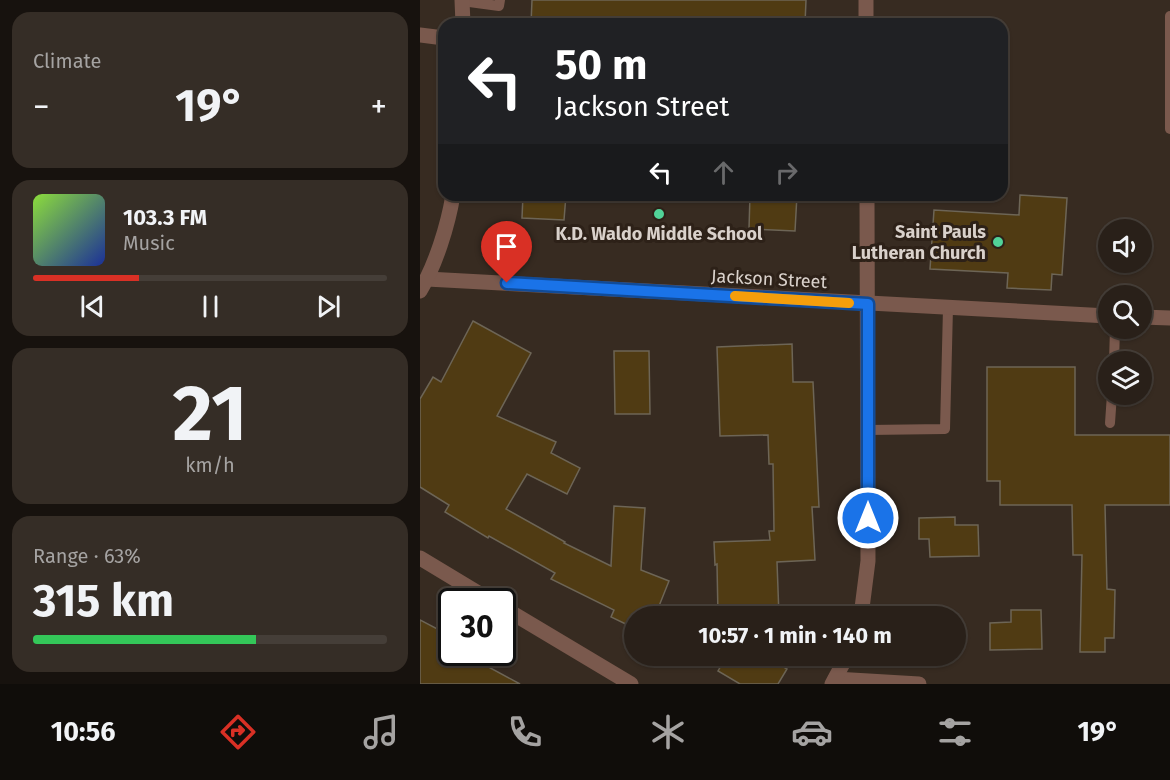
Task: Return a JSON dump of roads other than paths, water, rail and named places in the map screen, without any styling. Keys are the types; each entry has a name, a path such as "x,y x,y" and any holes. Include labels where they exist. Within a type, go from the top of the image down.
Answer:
{"street":[{"path":"866,0 866,18"},
{"path":"462,1 462,18"},
{"path":"420,35 438,37"},
{"path":"424,285 450,214 452,201"},
{"path":"863,606 868,561 867,201"},
{"name":"Jackson Street","path":"424,285 1098,315"},
{"path":"1152,317 1170,318"},
{"path":"420,558 470,588"},
{"path":"516,615 631,684"},
{"path":"842,666 833,682 920,684"}],"lane":[{"path":"462,1 499,6 500,0"},
{"path":"1170,16 1170,129"},
{"path":"868,430 945,429 948,308"},
{"path":"1110,423 1111,405"}],"place":[{"name":"K.D. Waldo Middle School","path":"659,214"},
{"name":"Saint Pauls Lutheran Church","path":"998,242"}]}
